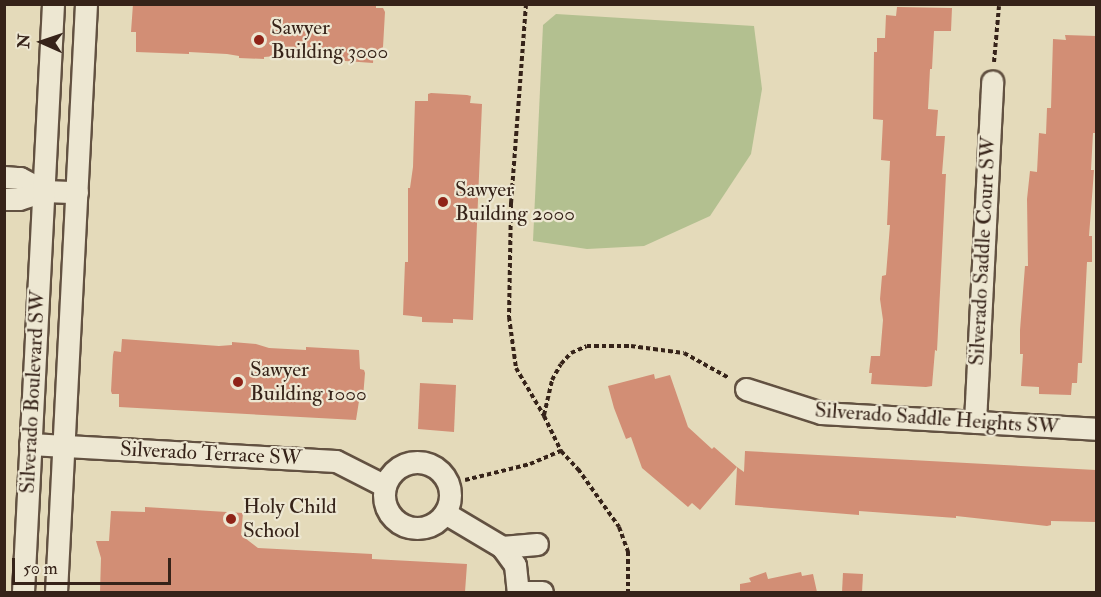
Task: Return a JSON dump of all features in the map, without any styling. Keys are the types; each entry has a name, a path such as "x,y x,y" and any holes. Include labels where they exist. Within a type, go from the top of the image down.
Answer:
{"street":[{"name":"Silverado Boulevard SW","path":"23,592 53,4"},
{"name":"Silverado Boulevard SW","path":"56,592 86,4"},
{"name":"Silverado Saddle Court SW","path":"975,422 992,81"},
{"path":"4,177 20,178 44,191"},
{"path":"4,199 19,199 44,191 77,192"},
{"name":"Silverado Saddle Heights SW","path":"746,389 773,400 821,413 1096,429"},
{"name":"Silverado Terrace SW","path":"30,444 336,461 385,486"},
{"path":"407,464 428,464 438,470 449,488 450,499 445,513 432,525 421,528 400,524 386,507 385,486 390,476 407,464"},
{"path":"445,513 502,547 515,565 518,592 542,592"},
{"path":"502,547 537,544"}],"path":[{"path":"526,4 511,203 509,317 516,368 544,416 561,452 578,470 619,527 628,552 628,592"},
{"path":"992,81 999,6"},
{"path":"544,416 556,372 571,353 587,346 603,344 659,348 684,353 708,365"},
{"path":"465,480 530,464 561,452"}],"green space":[{"path":"556,14 754,26 762,89 751,154 710,216 644,246 587,249 533,241 543,25"}],"building":[{"name":"Sawyer Building 3000","path":"133,4 376,4 376,8 383,8 385,12 383,47 381,50 374,50 373,63 276,56 264,57 264,59 239,58 239,56 227,54 136,52 136,32 131,32"},
{"path":"897,7 952,8 951,31 934,31 932,69 930,69 928,109 938,110 936,136 945,136 942,174 946,174 937,351 935,350 932,386 926,387 871,384 872,373 869,373 871,356 880,356 883,320 880,299 882,276 886,275 890,225 887,225 890,161 881,160 883,120 873,119 874,52 877,52 877,38 885,38 886,15 896,16"},
{"path":"1065,35 1096,36 1096,133 1093,133 1091,170 1094,170 1089,236 1092,236 1092,262 1087,262 1082,363 1078,363 1077,383 1072,383 1071,395 1039,394 1039,387 1021,386 1023,354 1020,354 1025,266 1028,266 1027,199 1030,171 1037,172 1039,133 1046,134 1047,108 1051,108 1053,39 1066,40"},
{"name":"Sawyer Building 2000","path":"428,94 467,95 471,96 470,103 482,104 473,320 453,319 453,323 422,322 422,317 403,315 405,262 408,262 408,188 410,188 413,167 415,101 428,101"},
{"name":"Sawyer Building 1000","path":"122,339 219,346 232,345 232,342 256,344 269,348 306,350 306,347 359,350 360,369 365,373 363,398 359,401 356,420 119,407 119,394 112,394 111,391 113,355 114,351 121,352"},
{"path":"654,374 655,379 670,375 688,427 712,449 714,447 737,467 700,510 692,503 688,507 642,468 631,437 626,439 614,408 608,386"},
{"path":"420,383 456,385 454,432 418,429"},
{"path":"745,451 1096,470 1096,522 1051,521 1051,525 1047,526 956,516 956,518 859,511 859,515 735,505 737,467 744,472"},
{"path":"145,507 243,513 241,535 258,548 372,554 372,559 467,564 465,592 100,592 101,558 96,541 109,541 111,511 145,512"},
{"path":"766,572 768,579 801,572 802,576 813,574 817,592 740,592 740,584 751,582 749,578"},
{"path":"843,573 863,574 862,592 842,592"}],"place":[{"name":"Sawyer Building 3000","path":"259,40"},
{"name":"Sawyer Building 2000","path":"443,202"},
{"name":"Sawyer Building 1000","path":"238,382"},
{"name":"Holy Child School","path":"231,519"}]}
